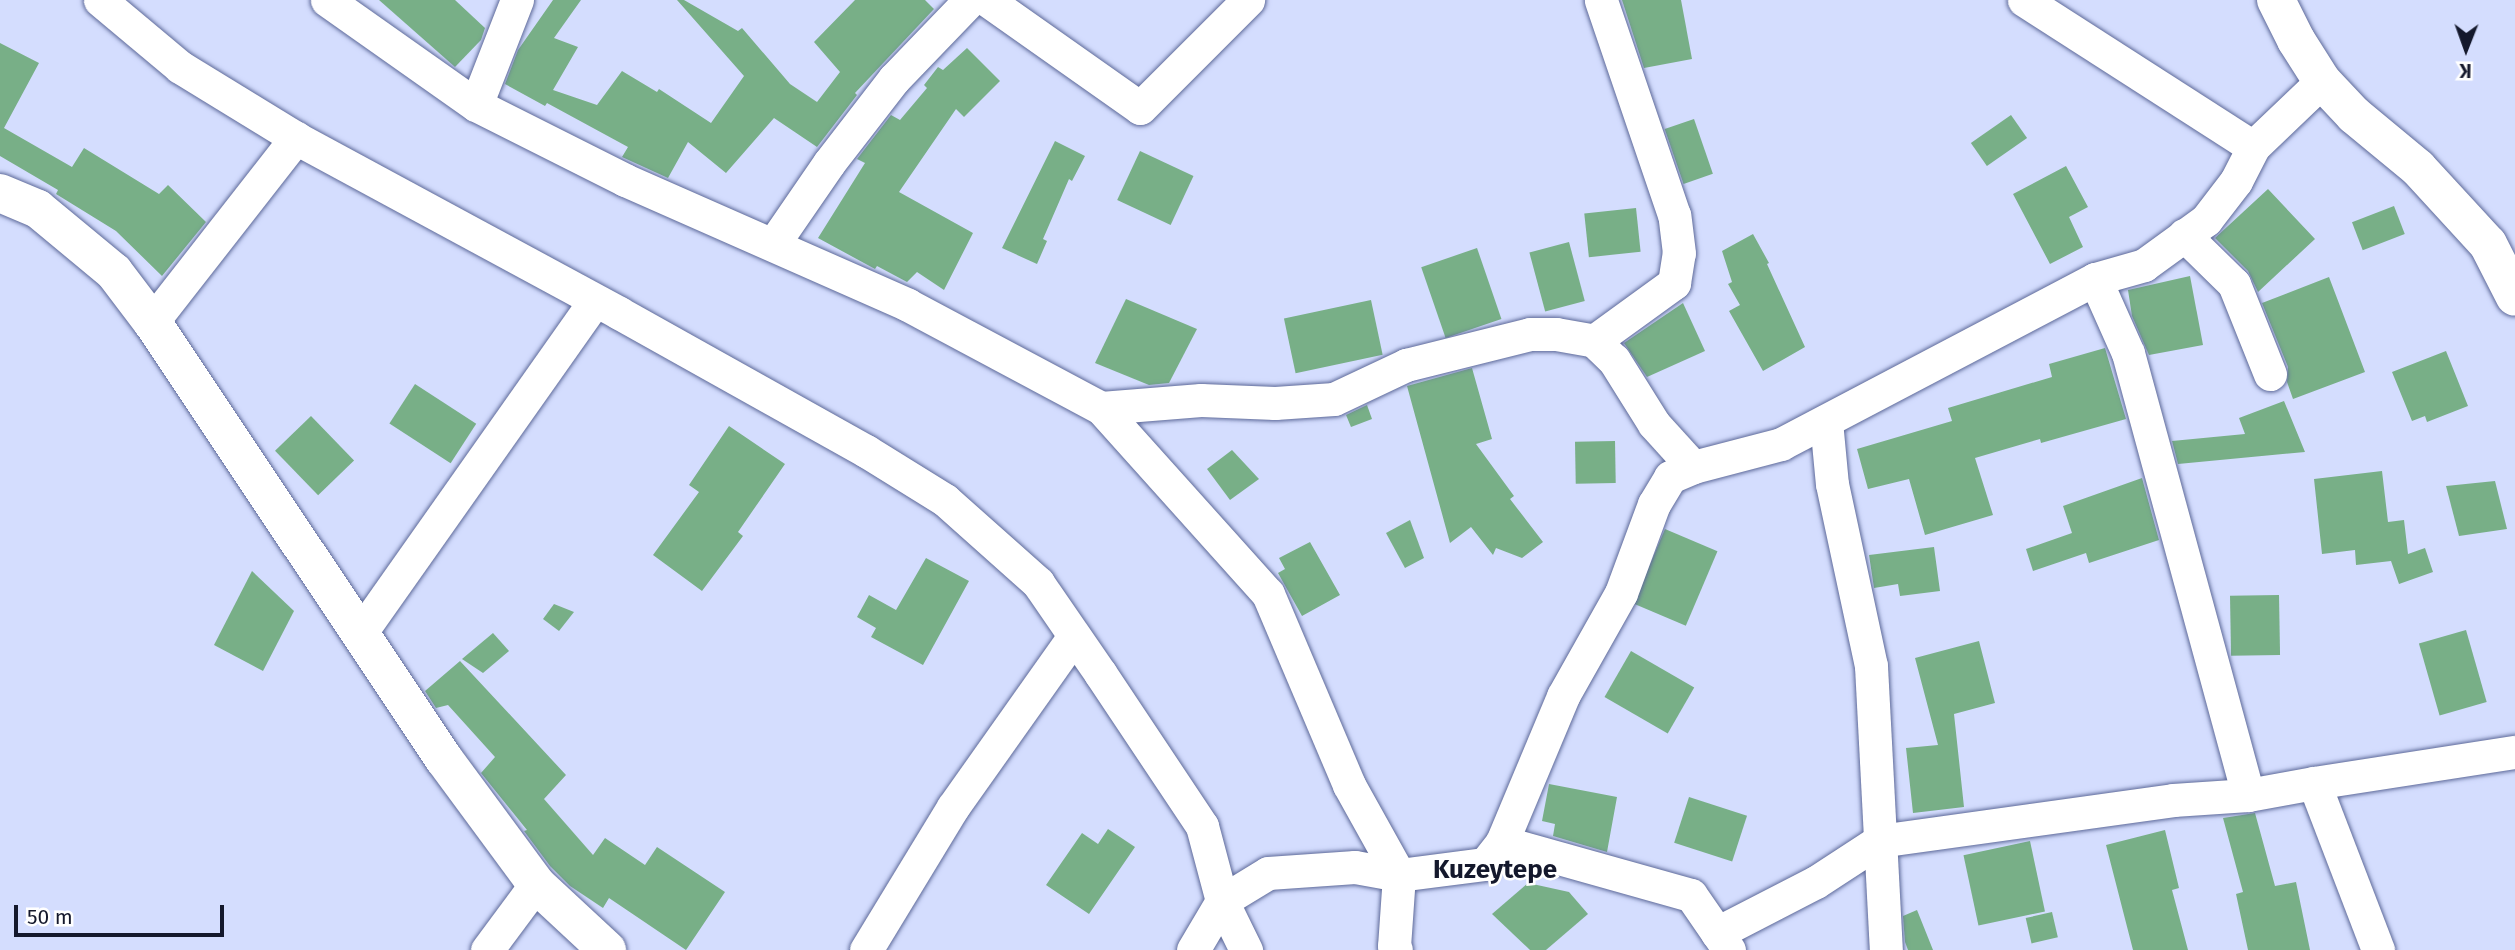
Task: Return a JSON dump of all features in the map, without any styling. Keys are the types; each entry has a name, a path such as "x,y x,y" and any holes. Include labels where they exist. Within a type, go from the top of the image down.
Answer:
{"street":[{"path":"100,0 180,66 296,138 866,451 945,500 1038,583 1202,826 1222,901 1246,950"},
{"path":"327,0 476,105 625,180 774,243 908,305 1101,408 1268,594 1349,785 1399,875 1396,950"},
{"path":"476,105 517,0"},
{"path":"774,243 829,163 894,79 970,0"},
{"path":"987,0 1140,108 1248,0"},
{"path":"1594,341 1674,283 1679,253 1674,215 1601,0"},
{"path":"2024,0 2253,147"},
{"path":"2276,0 2296,40 2322,81 2354,115 2418,168 2488,244 2515,298"},
{"path":"1193,950 1222,901 1268,873 1355,867 1399,875 1485,864 1502,842 1563,696 1621,593 1654,504 1670,477 1693,467 1781,443 2095,279 2144,265 2206,220 2236,181 2253,147 2322,81"},
{"path":"152,322 296,138"},
{"path":"0,193 38,209 114,272 152,322 359,635 536,884 607,950"},
{"path":"2184,235 2234,284 2270,374"},
{"path":"2095,279 2128,353 2248,795"},
{"path":"359,635 595,301"},
{"path":"1101,408 1201,400 1275,403 1334,399 1406,365 1530,334 1556,334 1594,341 1614,360 1654,424 1693,467"},
{"path":"1826,421 1832,484 1871,666 1886,950"},
{"path":"866,950 953,807 1074,636"},
{"path":"1502,842 1691,895 1723,941 1879,841 2172,800 2248,795 2515,751"},
{"path":"2314,783 2378,950"},
{"path":"488,950 536,884"}],"building":[{"path":"379,0 455,0 485,28 481,40 455,67"},
{"path":"553,0 581,0 554,38 578,47 553,90 597,105 622,71 657,92 659,89 711,123 744,76 677,0 684,0 738,31 742,28 790,84 817,102 840,72 814,42 855,0 925,0 934,9 855,93 857,95 817,147 774,118 726,173 688,142 668,178 622,157 628,147 547,103 545,106 505,84 518,50"},
{"path":"1622,0 1681,0 1692,59 1644,68"},
{"path":"0,43 39,63 4,128 72,167 84,148 159,194 168,185 206,222 162,276 116,231 56,194 58,190 0,156"},
{"path":"967,48 1000,81 964,117 956,109 899,192 973,233 944,290 917,272 907,282 877,266 875,269 818,238 865,163 857,159 891,115 900,120 927,88 924,85 938,67 943,70"},
{"path":"2011,115 2027,138 1987,166 1971,143"},
{"path":"1694,119 1713,174 1684,184 1665,129"},
{"path":"1055,141 1085,156 1072,181 1069,179 1043,239 1047,241 1037,264 1002,248"},
{"path":"1140,151 1193,176 1171,225 1117,200"},
{"path":"2066,166 2088,207 2069,217 2083,247 2050,264 2013,194"},
{"path":"2268,189 2315,239 2258,292 2248,271 2215,238"},
{"path":"2394,206 2405,234 2363,250 2352,222"},
{"path":"1636,208 1641,252 1589,257 1584,213"},
{"path":"1753,234 1769,263 1767,264 1805,347 1763,371 1729,311 1740,305 1728,284 1732,282 1722,251"},
{"path":"1569,242 1585,301 1545,312 1529,253"},
{"path":"1477,248 1501,319 1446,338 1421,267"},
{"path":"2190,276 2203,345 2149,355 2132,316 2128,290"},
{"path":"2329,277 2365,372 2293,399 2287,382 2288,367 2262,303"},
{"path":"1126,299 1197,329 1169,383 1149,385 1095,363"},
{"path":"1371,300 1383,355 1296,373 1284,319"},
{"path":"1683,303 1705,351 1647,377 1624,343"},
{"path":"2105,348 2126,419 2041,443 2040,439 1975,458 1993,515 1925,535 1909,479 1868,489 1857,449 1952,421 1948,408 2052,377 2049,364"},
{"path":"2446,351 2468,406 2427,422 2425,416 2412,421 2392,372"},
{"path":"1472,368 1492,439 1476,444 1514,496 1510,499 1543,542 1522,558 1496,548 1493,555 1471,527 1450,543 1407,386"},
{"path":"415,384 476,424 451,463 389,423"},
{"path":"2284,401 2305,452 2178,464 2172,441 2245,434 2239,418"},
{"path":"1367,405 1372,419 1351,427 1346,415"},
{"path":"311,416 354,461 318,495 275,451"},
{"path":"729,426 785,464 738,532 743,536 702,591 653,555 699,492 689,485"},
{"path":"1615,441 1616,483 1576,484 1575,442"},
{"path":"1232,450 1259,479 1230,500 1207,469"},
{"path":"2382,471 2388,522 2404,520 2408,554 2425,548 2433,572 2399,584 2391,561 2356,565 2355,550 2322,554 2314,479"},
{"path":"2142,478 2159,540 2089,563 2086,553 2033,571 2026,549 2072,533 2063,506"},
{"path":"2495,481 2507,529 2459,536 2446,486"},
{"path":"1410,520 1424,558 1405,568 1386,533"},
{"path":"1665,529 1717,551 1686,626 1633,604"},
{"path":"1310,542 1340,595 1302,616 1278,573 1285,569 1279,558"},
{"path":"1934,547 1940,591 1900,596 1898,584 1874,588 1869,555"},
{"path":"926,558 969,581 923,665 871,637 876,628 857,617 869,595 896,610"},
{"path":"252,571 294,611 263,671 214,645"},
{"path":"2279,595 2280,655 2231,656 2230,596"},
{"path":"554,604 574,612 559,631 543,619"},
{"path":"2466,630 2487,702 2440,716 2419,644"},
{"path":"493,633 509,651 483,673 462,659"},
{"path":"1979,641 1995,703 1954,714 1964,807 1913,813 1906,748 1938,745 1915,658"},
{"path":"1631,651 1694,687 1668,733 1604,697"},
{"path":"460,661 566,775 544,799 593,855 605,838 645,865 657,847 725,892 686,950 609,898 603,908 570,886 550,866 524,831 527,830 481,773 495,757 448,705 436,708 425,691"},
{"path":"1549,784 1617,797 1607,852 1553,836 1555,824 1542,821"},
{"path":"1689,797 1747,816 1732,862 1674,843"},
{"path":"2255,813 2275,886 2296,882 2310,950 2248,950 2236,894 2243,892 2223,818"},
{"path":"1108,829 1135,847 1089,914 1046,885 1082,833 1098,844"},
{"path":"2165,830 2179,888 2172,890 2188,950 2133,950 2106,845"},
{"path":"2030,841 2045,911 1978,926 1963,855"},
{"path":"1528,883 1569,892 1588,914 1546,950 1530,950 1492,914"},
{"path":"1917,910 1933,950 1908,950 1903,916"},
{"path":"2052,912 2058,937 2032,943 2026,918"}],"district":[{"name":"Kuzeytepe","path":"1495,870"}]}
